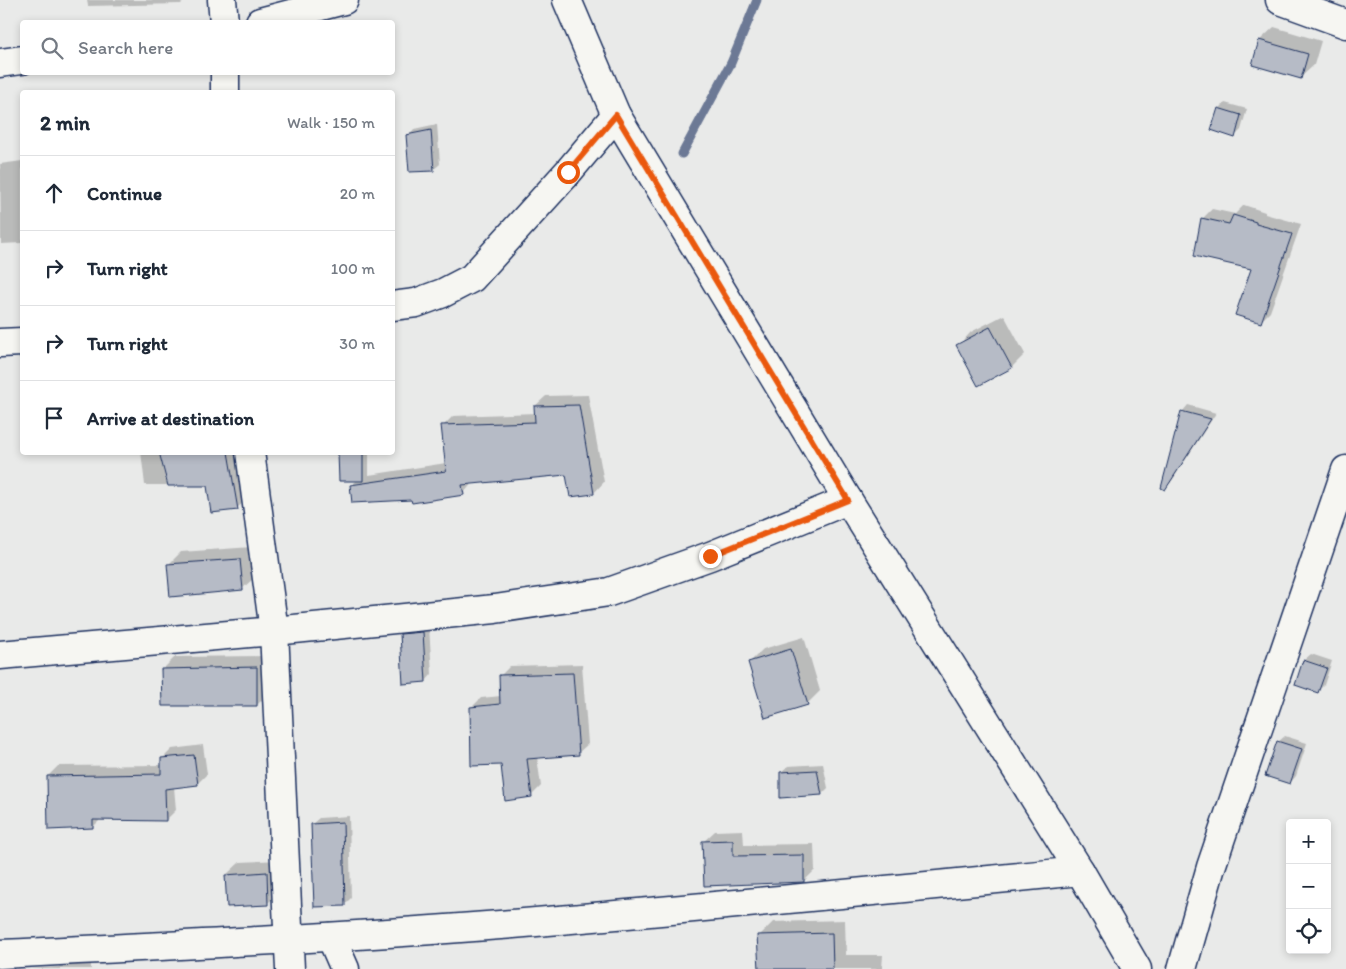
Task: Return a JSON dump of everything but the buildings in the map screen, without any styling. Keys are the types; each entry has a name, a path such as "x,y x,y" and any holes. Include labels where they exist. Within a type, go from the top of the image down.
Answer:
{"street":[{"path":"222,0 224,20"},
{"path":"268,20 344,0"},
{"path":"567,0 616,115 848,500 1080,871 1137,969"},
{"path":"1280,0 1346,24"},
{"path":"0,63 20,60"},
{"path":"225,75 225,90"},
{"path":"395,306 416,303 443,293 472,278 568,172 616,115"},
{"path":"0,343 20,342"},
{"path":"250,455 274,631 290,969"},
{"path":"1182,969 1211,867 1346,470"},
{"path":"0,655 495,609 608,592 710,556 848,500"},
{"path":"0,954 330,937 687,909 1080,871"},
{"path":"330,937 344,969"}],"waterway":[{"path":"682,154 731,63 757,0"}],"route":[{"path":"568,172 616,115 848,500 710,556"}]}
